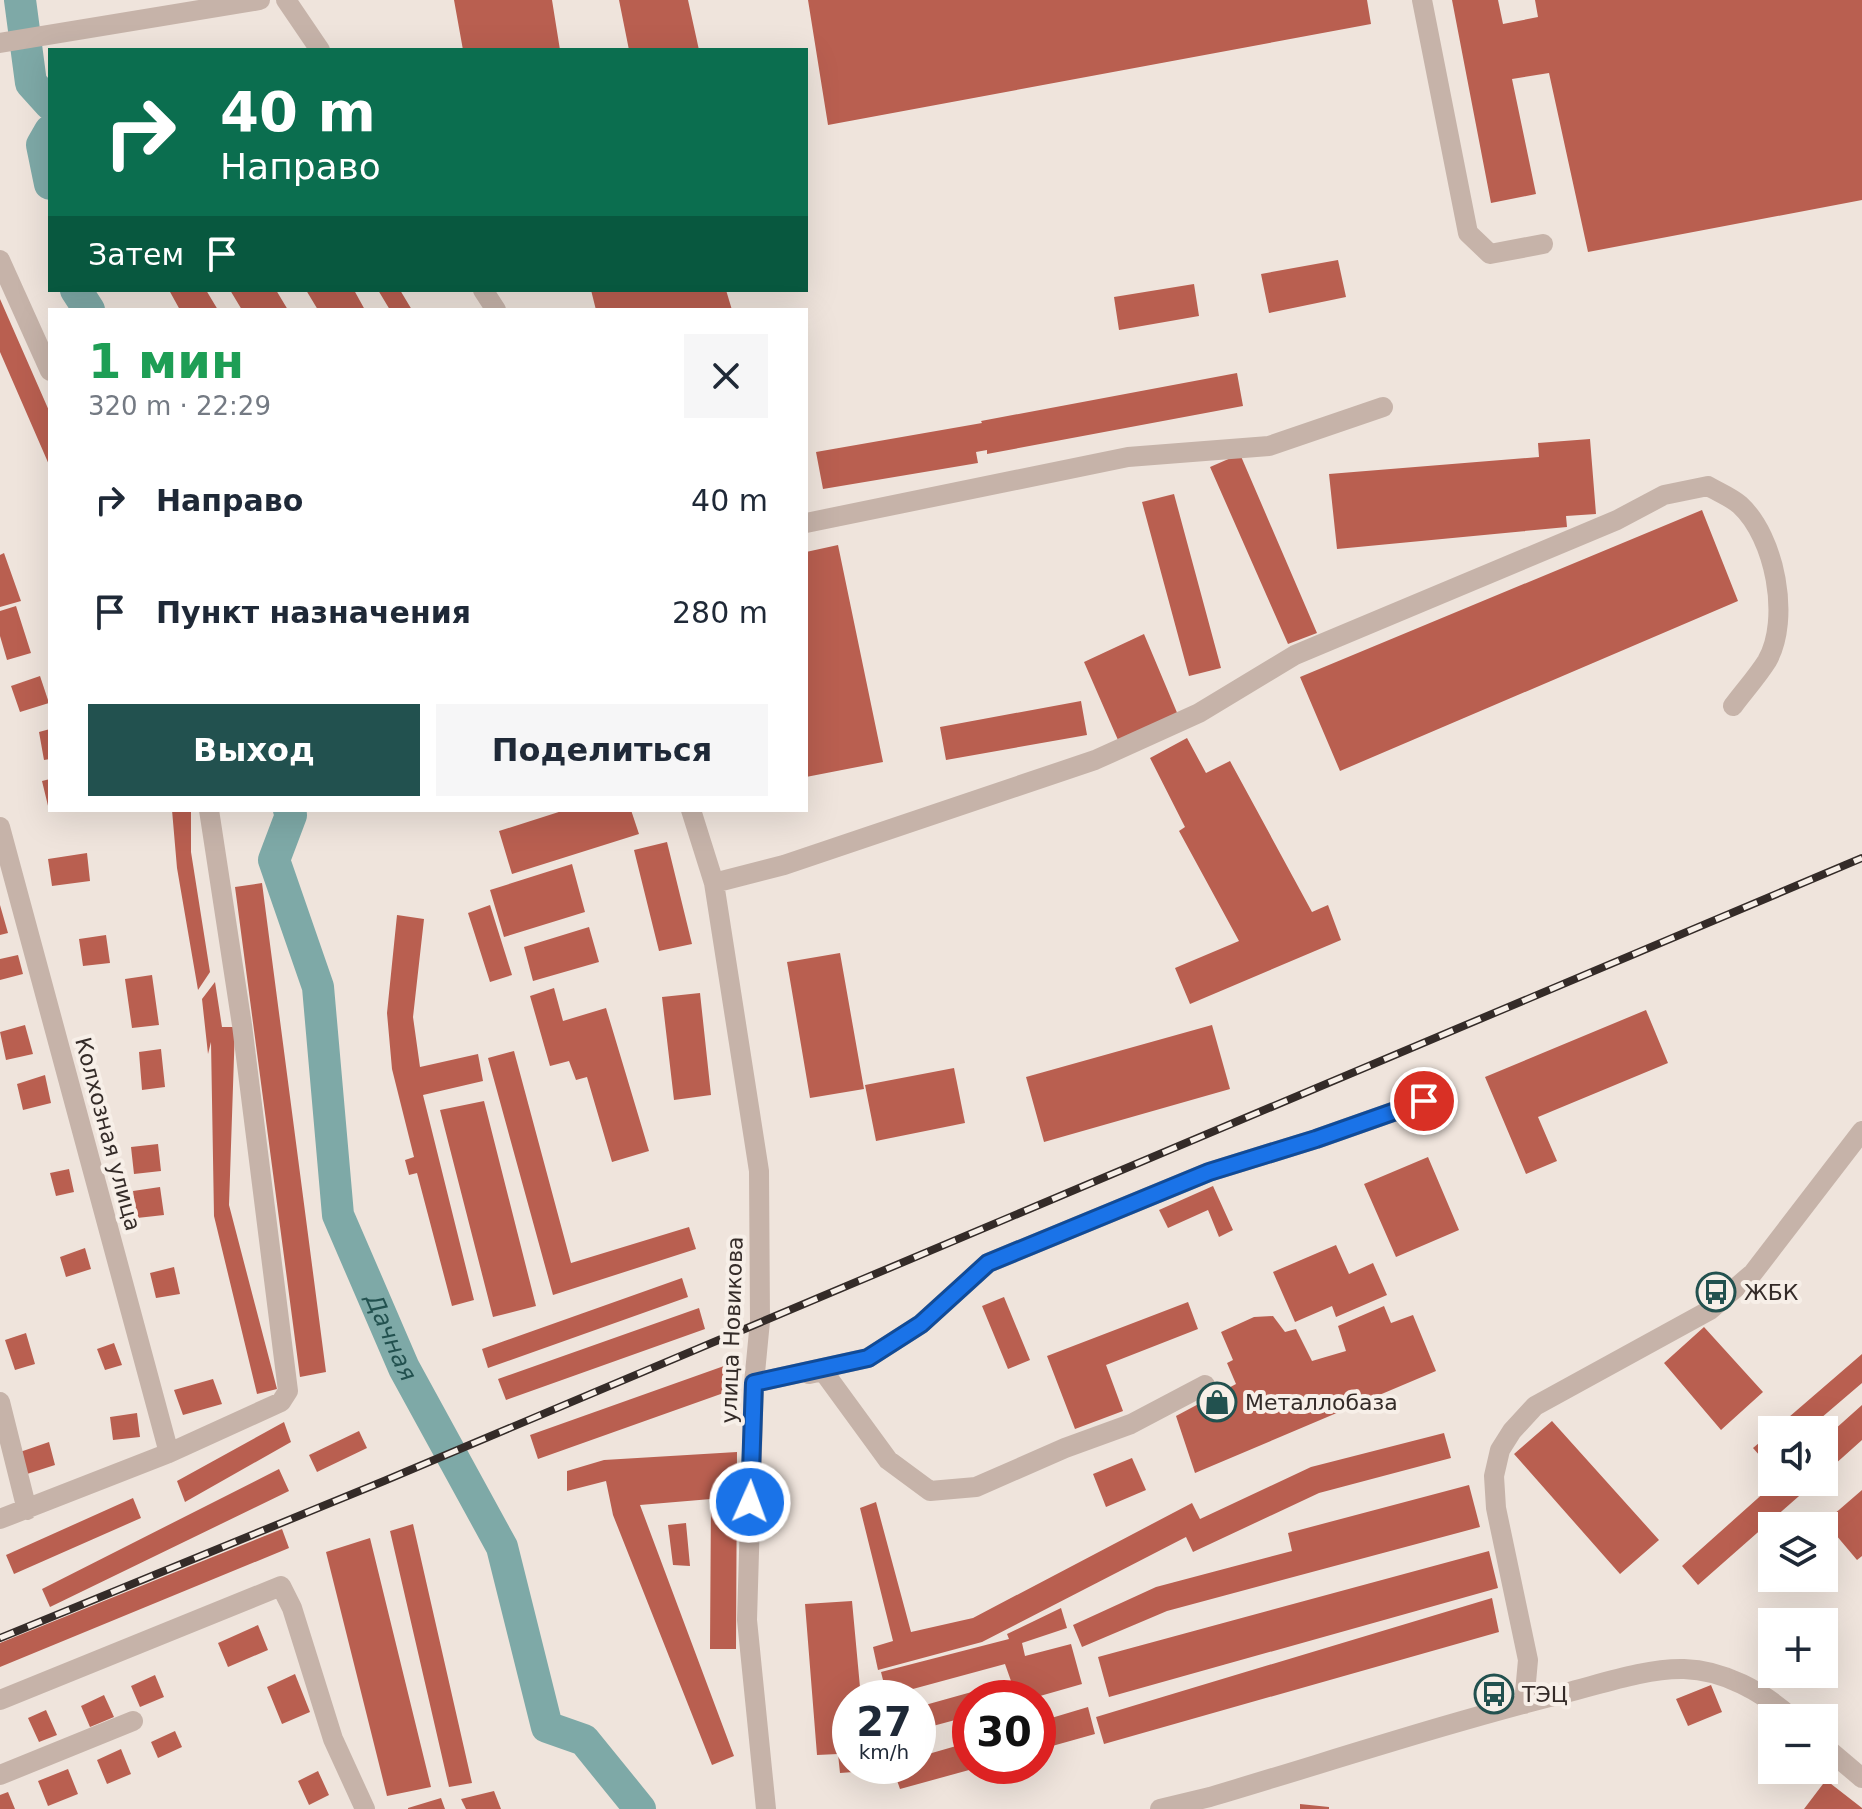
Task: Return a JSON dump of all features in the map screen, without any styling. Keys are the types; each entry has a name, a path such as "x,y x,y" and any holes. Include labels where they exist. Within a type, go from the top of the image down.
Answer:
{"street":[{"path":"0,43 260,0"},
{"path":"286,0 319,48"},
{"path":"1422,0 1468,233 1490,254 1543,244"},
{"path":"0,260 48,367"},
{"path":"808,523 1128,457 1269,446 1383,407"},
{"path":"714,883 784,865 1095,760 1199,713 1295,655 1617,520 1664,495 1708,486 1739,504 1757,526 1771,556 1779,621 1768,659 1733,706"},
{"path":"0,1519 169,1453 281,1402 288,1391 242,1025 209,812"},
{"name":"улица Новикова","path":"692,812 714,883 759,1171 760,1321 754,1383 747,1620 770,1805"},
{"name":"Колхозная улица","path":"0,827 3,850 169,1453"},
{"path":"754,1383 868,1358 921,1324 988,1263 1209,1172 1424,1101"},
{"path":"1524,1704 1528,1660 1496,1508 1494,1476 1500,1450 1512,1431 1535,1406 1710,1310 1753,1273 1862,1131"},
{"path":"754,1383 823,1371 888,1460 930,1491 976,1487 1065,1448 1131,1424 1205,1385"},
{"path":"0,1402 27,1510"},
{"path":"0,1700 281,1586 292,1608 333,1739 365,1809"},
{"path":"1160,1809 1210,1803 1524,1704 1639,1675 1684,1669 1730,1679 1776,1704"},
{"path":"1,1773 133,1721"},
{"path":"1838,1758 1862,1778"}],"building":[{"path":"454,0 552,0 560,48 463,48"},
{"path":"619,0 688,0 699,48 629,48"},
{"path":"808,0 1367,0 1371,24 828,125"},
{"path":"1452,0 1498,0 1503,24 1538,17 1535,0 1862,0 1862,200 1588,252 1549,73 1512,79 1536,194 1491,203"},
{"path":"1338,260 1346,297 1269,313 1261,274"},
{"path":"1194,284 1199,316 1119,330 1114,297"},
{"path":"170,292 207,292 217,308 179,308"},
{"path":"231,292 277,292 287,308 241,308"},
{"path":"307,292 355,292 364,308 317,308"},
{"path":"379,292 401,292 411,308 389,308"},
{"path":"592,292 727,292 731,308 596,308"},
{"path":"0,299 48,408 48,462 0,352"},
{"path":"1237,373 1243,406 987,454 987,450 976,452 978,463 823,489 816,452"},
{"path":"1590,439 1596,514 1566,516 1567,527 1337,549 1329,474 1539,457 1538,443"},
{"path":"1240,454 1317,633 1288,644 1210,467"},
{"path":"1174,494 1221,668 1189,676 1142,502"},
{"path":"1702,510 1738,601 1340,771 1300,677"},
{"path":"838,545 883,762 808,777 808,552"},
{"path":"4,553 21,601 0,607 0,555"},
{"path":"16,606 31,653 7,660 0,636 0,611"},
{"path":"1144,634 1178,715 1118,740 1084,662"},
{"path":"40,676 48,703 20,712 11,686"},
{"path":"1081,701 1087,735 946,760 940,727"},
{"path":"48,730 48,759 44,760 39,732"},
{"path":"1187,738 1206,773 1230,761 1312,912 1328,905 1341,940 1190,1004 1175,968 1239,941 1179,831 1185,827 1150,758"},
{"path":"48,780 48,806 42,781"},
{"path":"172,812 191,812 191,852 210,972 198,990 177,868"},
{"path":"559,812 632,812 639,834 512,874 499,831"},
{"path":"667,842 692,944 659,951 634,850"},
{"path":"87,853 90,881 52,886 48,859"},
{"path":"572,864 585,912 504,937 490,890"},
{"path":"262,883 326,1372 300,1377 235,887"},
{"path":"0,905 8,933 0,935"},
{"path":"490,905 512,975 490,982 468,913"},
{"path":"397,915 424,919 413,1017 420,1067 478,1054 483,1081 423,1095 474,1300 452,1306 417,1173 409,1175 405,1160 414,1157 392,1069 387,1013"},
{"path":"589,927 599,962 533,981 524,947"},
{"path":"106,935 110,963 83,966 79,939"},
{"path":"840,953 864,1089 810,1098 787,962"},
{"path":"18,955 23,974 0,980 0,959"},
{"path":"152,975 159,1025 132,1028 125,979"},
{"path":"215,982 222,1027 235,1027 229,1205 277,1389 257,1394 214,1216 211,1042 208,1054 202,999"},
{"path":"554,988 563,1021 606,1008 649,1151 612,1162 587,1077 576,1080 569,1061 550,1066 530,996"},
{"path":"700,993 711,1095 674,1100 662,997"},
{"path":"1646,1010 1668,1063 1538,1117 1557,1161 1526,1174 1485,1077"},
{"path":"25,1025 33,1054 6,1060 0,1032"},
{"path":"1212,1025 1230,1089 1044,1142 1026,1077"},
{"path":"161,1049 165,1087 142,1090 139,1052"},
{"path":"514,1051 571,1263 689,1227 696,1249 553,1295 488,1058"},
{"path":"954,1068 965,1123 876,1141 865,1085"},
{"path":"45,1075 51,1103 23,1110 17,1084"},
{"path":"484,1101 536,1306 493,1317 440,1110"},
{"path":"158,1144 161,1171 134,1174 131,1147"},
{"path":"1428,1157 1459,1230 1396,1257 1364,1184"},
{"path":"69,1169 74,1192 56,1196 50,1173"},
{"path":"1213,1186 1233,1230 1219,1237 1208,1210 1168,1228 1159,1210"},
{"path":"160,1187 164,1215 137,1218 133,1191"},
{"path":"1336,1245 1349,1274 1373,1263 1387,1295 1336,1317 1332,1306 1295,1322 1273,1272"},
{"path":"85,1248 91,1269 66,1277 60,1257"},
{"path":"174,1267 180,1294 156,1298 150,1273"},
{"path":"682,1278 688,1297 488,1368 482,1349"},
{"path":"1004,1297 1030,1360 1008,1369 982,1306"},
{"path":"1188,1302 1198,1329 1106,1365 1123,1411 1075,1429 1047,1356"},
{"path":"1384,1306 1391,1323 1413,1315 1436,1371 1195,1473 1176,1416 1236,1384 1227,1363 1233,1360 1221,1332 1254,1317 1273,1316 1285,1332 1296,1329 1312,1361 1346,1351 1338,1326"},
{"path":"699,1308 705,1329 506,1400 498,1379"},
{"path":"1704,1327 1763,1392 1721,1430 1664,1363"},
{"path":"26,1333 35,1364 15,1370 5,1340"},
{"path":"114,1343 122,1365 105,1370 97,1349"},
{"path":"1862,1354 1862,1383 1823,1416 1790,1416"},
{"path":"724,1366 732,1390 538,1459 530,1435"},
{"path":"213,1379 222,1404 183,1415 174,1390"},
{"path":"1862,1405 1862,1440 1838,1461 1838,1426"},
{"path":"137,1413 140,1437 113,1440 110,1417"},
{"path":"1552,1421 1659,1540 1620,1574 1514,1454"},
{"path":"284,1422 291,1442 185,1502 177,1481"},
{"path":"359,1431 367,1448 317,1472 309,1455"},
{"path":"1444,1433 1451,1458 1319,1493 1193,1552 1186,1537 982,1642 878,1670 873,1647 893,1641 860,1508 876,1502 911,1632 973,1618 1192,1503 1200,1519 1311,1467"},
{"path":"49,1442 55,1465 27,1474 20,1452"},
{"path":"737,1452 736,1649 710,1649 711,1499 640,1505 734,1756 712,1765 613,1515 606,1481 567,1491 567,1471 604,1460"},
{"path":"1132,1458 1146,1490 1106,1507 1093,1474"},
{"path":"279,1469 289,1491 50,1607 42,1589"},
{"path":"1469,1485 1480,1527 1167,1611 1082,1647 1073,1625 1156,1587 1292,1551 1288,1533"},
{"path":"1862,1490 1862,1556 1857,1560 1838,1537 1837,1512"},
{"path":"1760,1496 1799,1496 1781,1512 1758,1512 1758,1532 1698,1585 1682,1566"},
{"path":"133,1498 141,1518 14,1574 6,1555"},
{"path":"686,1523 690,1566 673,1565 668,1525"},
{"path":"413,1524 472,1783 449,1787 390,1531"},
{"path":"282,1529 289,1548 0,1667 0,1643"},
{"path":"370,1538 431,1787 387,1796 326,1552"},
{"path":"1489,1551 1498,1588 1109,1697 1098,1657"},
{"path":"1492,1598 1499,1632 1104,1744 1096,1717"},
{"path":"852,1601 859,1680 832,1680 832,1754 817,1755 805,1604"},
{"path":"1061,1608 1067,1628 1022,1643 1025,1656 1071,1644 1082,1684 1056,1691 1056,1680 1011,1680 1005,1664 936,1683 936,1680 883,1680 881,1672 1009,1639 1007,1634"},
{"path":"258,1625 268,1650 228,1667 218,1643"},
{"path":"295,1674 310,1712 282,1724 267,1687"},
{"path":"155,1675 164,1697 140,1707 131,1686"},
{"path":"1711,1685 1722,1712 1688,1726 1676,1699"},
{"path":"104,1695 114,1717 90,1727 81,1706"},
{"path":"952,1697 952,1721 936,1725 936,1702"},
{"path":"1088,1707 1095,1734 1056,1745 1056,1717"},
{"path":"46,1710 57,1735 39,1742 28,1718"},
{"path":"175,1731 182,1747 158,1758 151,1742"},
{"path":"952,1747 952,1775 936,1779 936,1752"},
{"path":"121,1749 131,1774 107,1784 97,1760"},
{"path":"68,1769 78,1794 48,1806 38,1781"},
{"path":"318,1771 329,1795 309,1805 298,1781"},
{"path":"898,1784 918,1784 900,1789"},
{"path":"1823,1784 1831,1784 1862,1808 1862,1809 1804,1809"},
{"path":"494,1791 501,1809 466,1809 461,1799"},
{"path":"8,1792 15,1809 0,1809 0,1795"},
{"path":"441,1798 445,1809 408,1809 408,1808"},
{"path":"1300,1804 1329,1807 1329,1809 1300,1809"}],"waterway":[{"name":"Дачная","path":"20,0 31,83 48,102"},
{"name":"Дачная","path":"48,134 42,145 48,174"},
{"name":"Дачная","path":"77,292 88,308"},
{"name":"Дачная","path":"290,812 274,860 318,987 338,1215 404,1368 502,1547 547,1727 584,1740 640,1809"}],"railway":[{"path":"0,1638 384,1481 1862,858"}],"place":[{"name":"ЖБК","path":"1716,1292"},
{"name":"Металлобаза","path":"1217,1402"},
{"name":"ТЭЦ","path":"1494,1694"}],"route":[{"path":"750,1502 754,1383 868,1358 921,1324 988,1263 1209,1172 1424,1101"}]}
